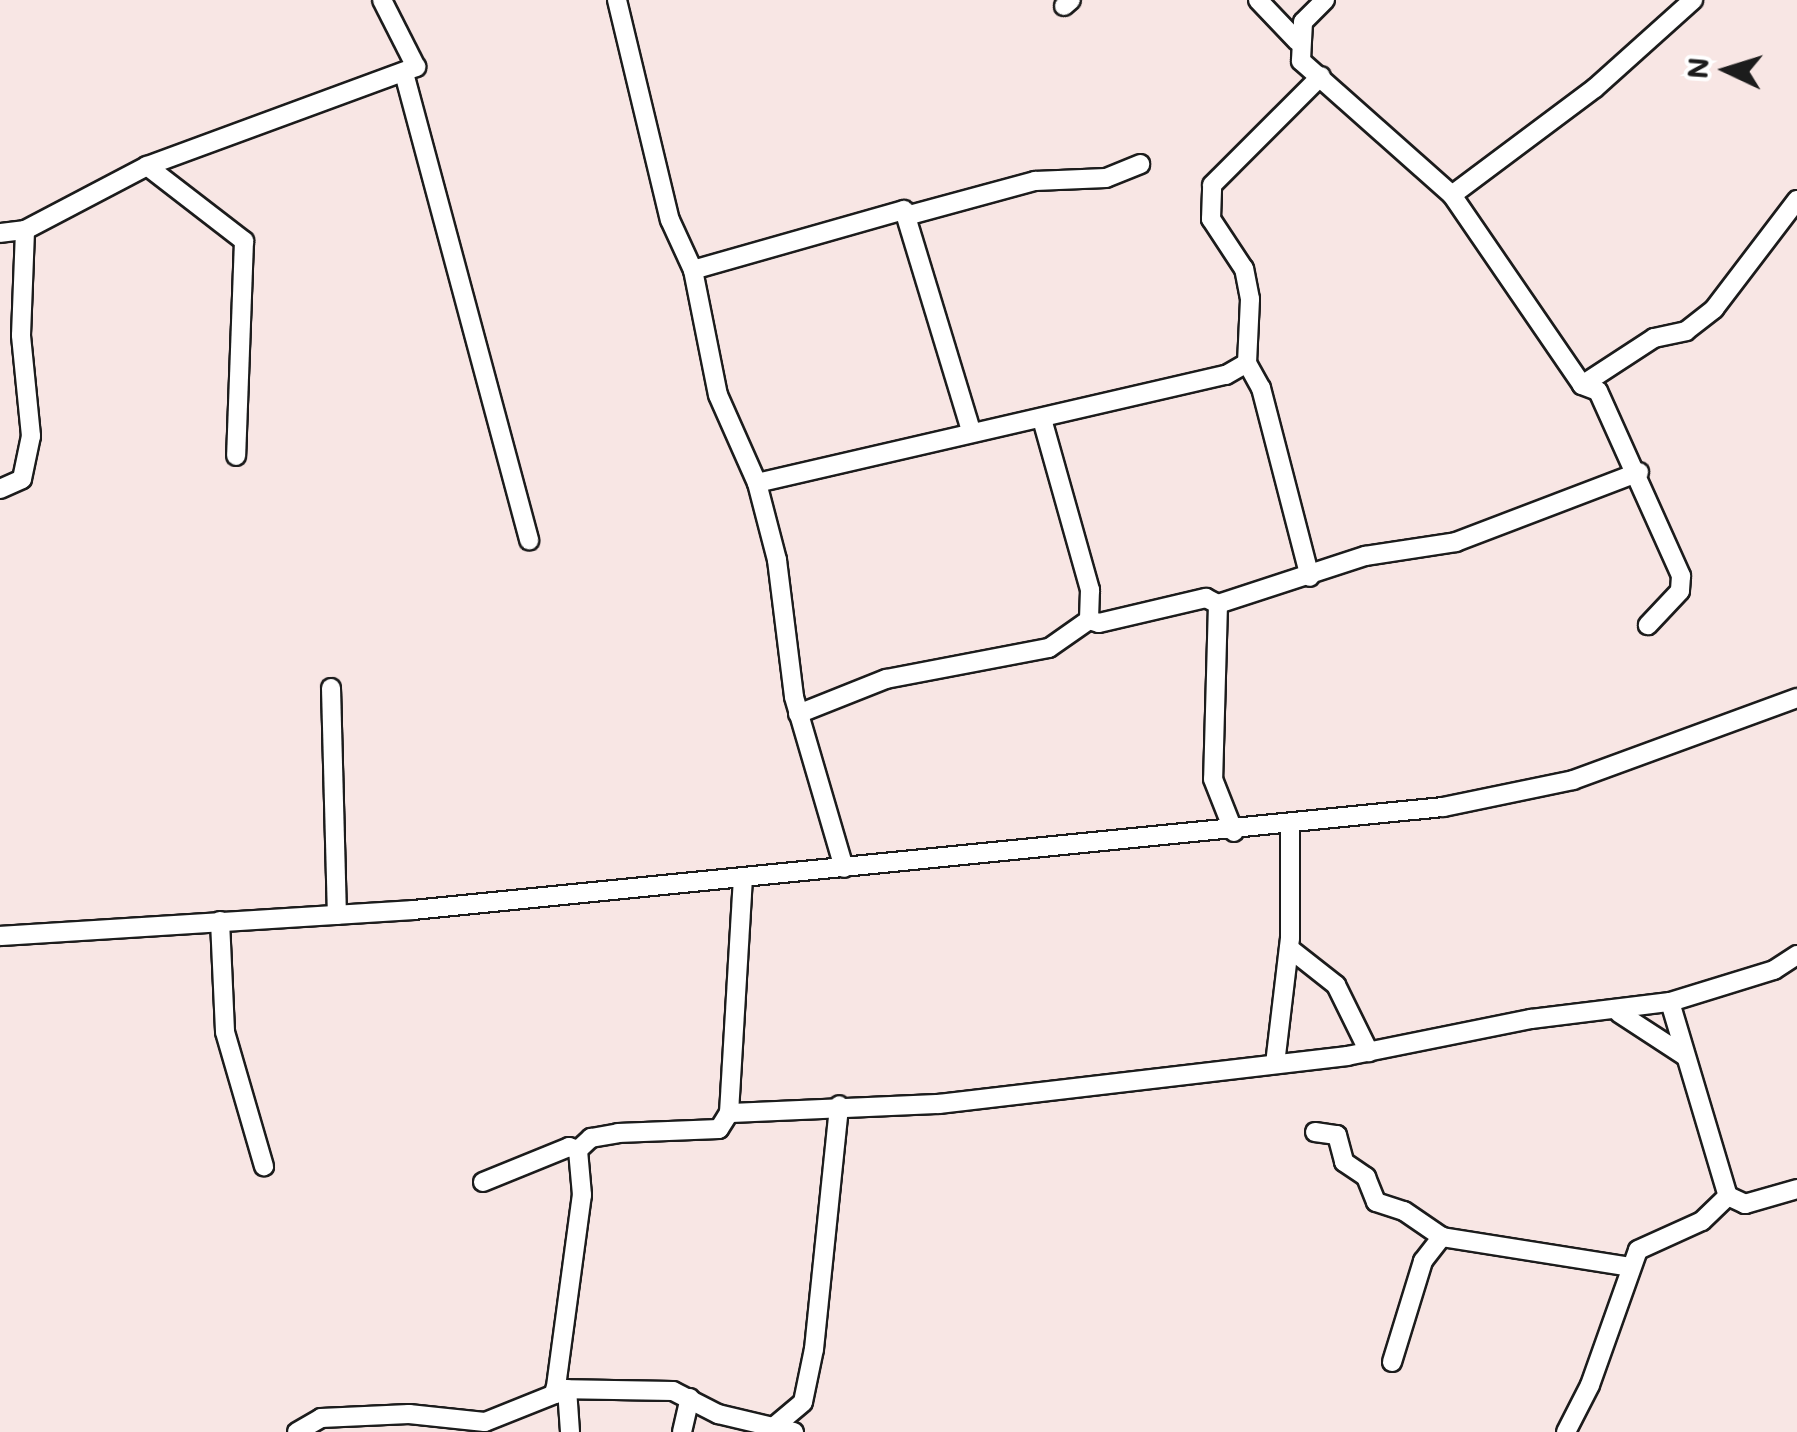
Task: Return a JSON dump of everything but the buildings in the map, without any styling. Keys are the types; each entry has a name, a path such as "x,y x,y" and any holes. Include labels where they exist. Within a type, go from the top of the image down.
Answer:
{"street":[{"path":"0,233 25,230 147,166 416,67 382,0"},
{"path":"617,0 670,220 694,270 718,395 758,483 777,560 798,714 844,868"},
{"path":"1258,0 1298,42"},
{"path":"1325,0 1303,22 1298,42 1301,61 1452,194 1582,385 1598,391 1640,472 1681,576 1680,591 1648,626"},
{"path":"1452,194 1595,88 1693,0"},
{"path":"404,73 529,541"},
{"path":"1310,576 1261,388 1247,363 1250,298 1244,269 1211,219 1212,186 1321,76"},
{"path":"906,216 1035,181 1106,178 1140,164"},
{"path":"147,166 244,241 236,456"},
{"path":"1582,385 1654,338 1686,332 1714,309 1797,200"},
{"path":"694,270 904,210 971,431"},
{"path":"0,490 22,479 31,436 22,335 25,230"},
{"path":"758,483 971,431 1042,419 1226,376 1247,363"},
{"path":"798,714 886,679 1049,648 1089,620 1093,604 1042,419"},
{"path":"1089,620 1112,623 1206,598 1218,604 1365,556 1456,542 1640,472"},
{"path":"1218,604 1214,779 1234,832"},
{"path":"332,688 336,915"},
{"path":"0,936 336,915 1290,826 1534,792 1797,698"},
{"path":"1275,1064 1289,948 1290,826"},
{"path":"578,1150 591,1138 618,1133 711,1134 729,1113 743,878"},
{"path":"220,921 225,1032 264,1166"},
{"path":"1289,948 1336,986 1370,1052"},
{"path":"729,1113 840,1105 939,1104 1370,1052 1531,1019 1619,1013 1670,1002 1774,970 1797,955"},
{"path":"1670,1002 1728,1196 1744,1204 1797,1188"},
{"path":"1619,1013 1685,1056"},
{"path":"297,1432 321,1418 409,1414 462,1427 508,1416 561,1389 632,1387 690,1398 718,1414 785,1429 803,1402 814,1350 840,1105"},
{"path":"1316,1132 1337,1136 1344,1162 1366,1177 1376,1202 1404,1212 1442,1236 1631,1267"},
{"path":"483,1182 569,1147 578,1150"},
{"path":"570,1432 561,1389 582,1195 578,1150"},
{"path":"1566,1432 1590,1385 1641,1246 1702,1221 1728,1196"},
{"path":"1392,1362 1423,1261 1442,1236"},
{"path":"682,1432 690,1398"}]}
